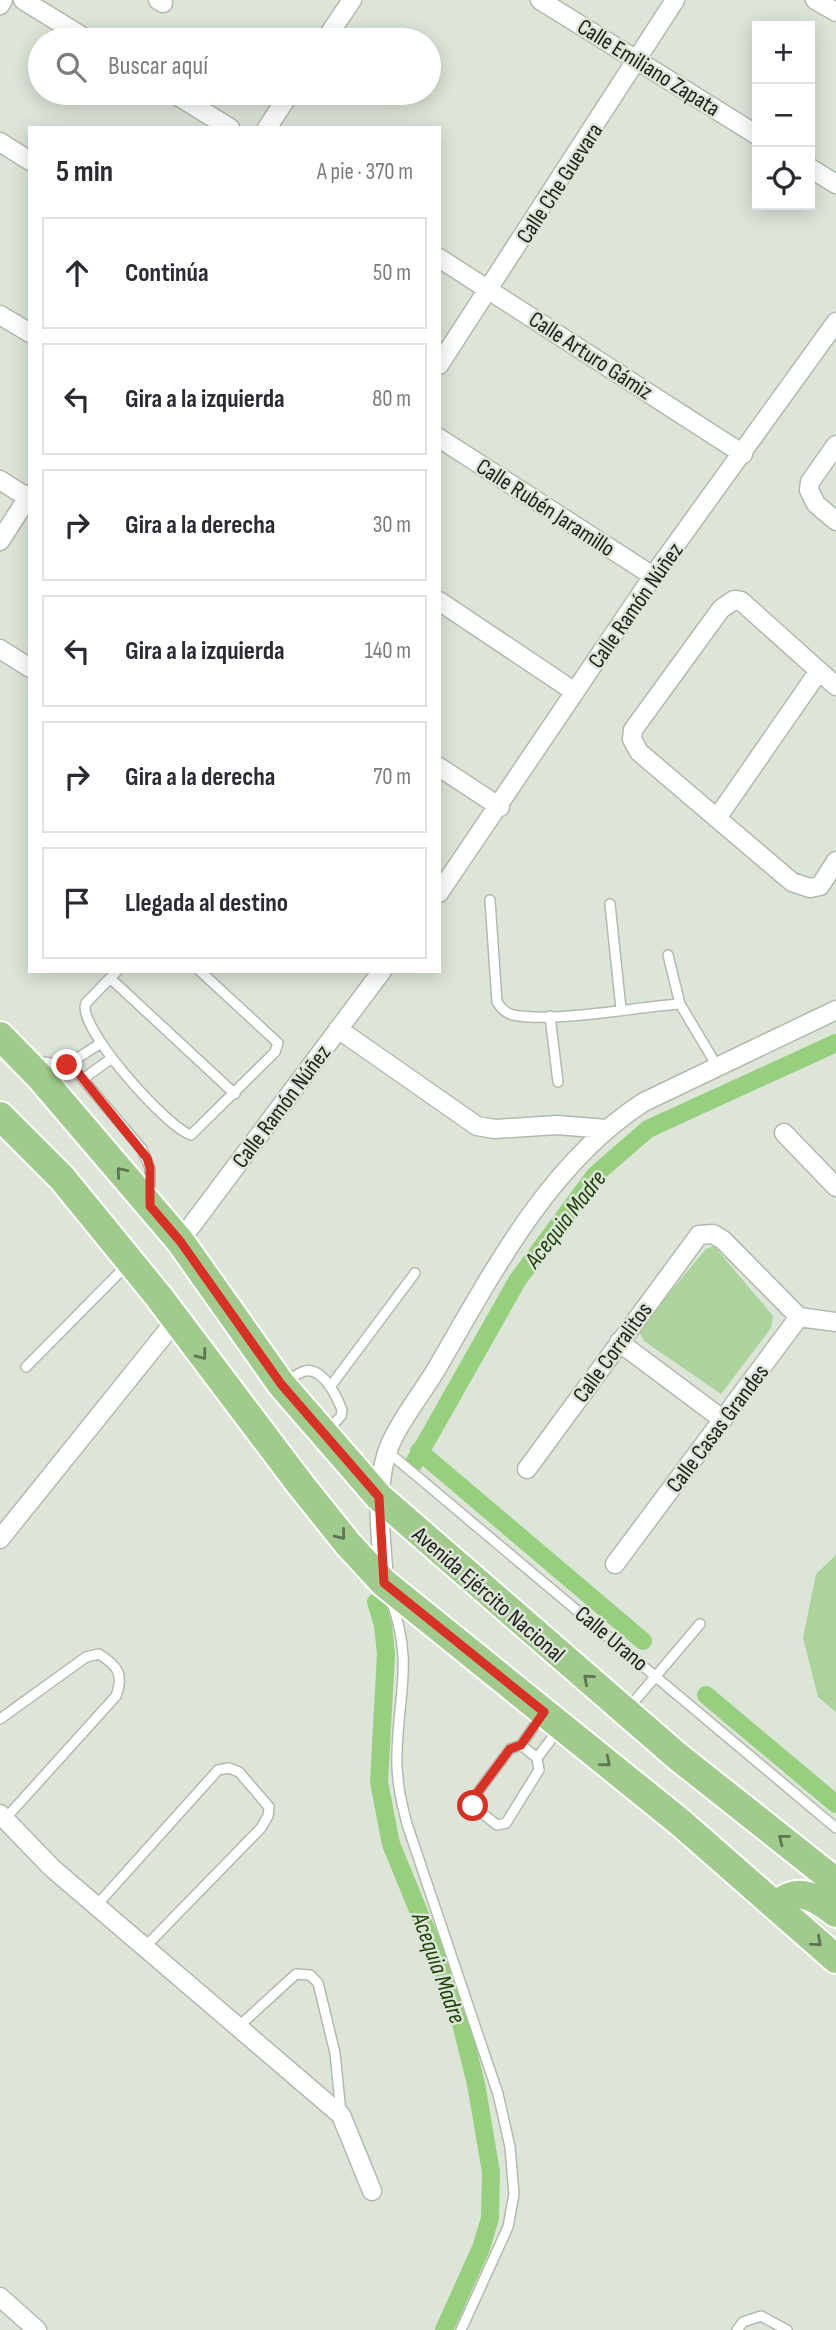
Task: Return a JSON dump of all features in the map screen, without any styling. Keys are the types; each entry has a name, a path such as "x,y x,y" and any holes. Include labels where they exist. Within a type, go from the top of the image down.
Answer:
{"main road":[{"name":"Avenida Ejército Nacional","path":"0,1036 180,1241 281,1384 379,1497 625,1711 836,1882"},
{"path":"6,1127 62,1178 176,1320 300,1484 348,1544 384,1583 553,1719 836,1959"},
{"path":"776,1906 787,1895 795,1893 805,1895 836,1913"}],"street":[{"path":"0,5 3,0"},
{"path":"23,0 68,28"},
{"path":"333,28 352,0"},
{"name":"Calle Emiliano Zapata","path":"540,0 752,132"},
{"name":"Calle Che Guevara","path":"441,362 675,0"},
{"path":"816,0 836,12"},
{"path":"193,105 227,126"},
{"path":"268,126 282,105"},
{"path":"0,142 28,160"},
{"path":"815,171 836,184"},
{"name":"Calle Arturo Gámiz","path":"441,259 743,454"},
{"path":"0,315 28,333"},
{"name":"Calle Ramón Núñez","path":"441,890 500,807 653,576 836,322"},
{"name":"Calle Rubén Jaramillo","path":"441,439 653,576"},
{"path":"836,445 810,482 808,490 816,504 836,521"},
{"path":"0,480 28,496"},
{"path":"0,541 28,499"},
{"path":"836,686 741,601 734,600 721,609 633,730 632,739 639,752 800,887 820,886 836,861"},
{"path":"441,602 575,692"},
{"path":"0,649 28,667"},
{"path":"717,818 819,671"},
{"path":"441,768 500,807"},
{"name":"Calle Ramón Núñez","path":"180,1241 381,973"},
{"path":"384,1583 379,1497 387,1451 494,1272 574,1160 606,1129 644,1102 836,1010"},
{"path":"338,1030 477,1126 495,1129 564,1125 606,1129"},
{"path":"784,1133 836,1186"},
{"name":"Calle Corralitos","path":"527,1469 699,1235 713,1234 723,1240 800,1317"},
{"path":"800,1317 834,1320"},
{"name":"Calle Casas Grandes","path":"615,1564 800,1317"},
{"path":"0,1539 176,1320"},
{"path":"620,1342 723,1419"},
{"path":"2,1817 52,1868 341,2115 372,2191"},
{"path":"0,2297 37,2330"}],"lane":[{"path":"490,900 497,1002 512,1015 550,1016 680,1004"},
{"path":"610,904 621,1009"},
{"path":"668,955 680,1004 717,1066"},
{"path":"202,973 278,1043 275,1052 235,1094 191,1135 168,1122 112,1058 86,1017 84,1007 114,975 235,1094"},
{"path":"550,1016 558,1082"},
{"path":"67,1065 101,1043"},
{"path":"83,1079 112,1058"},
{"path":"23,1060 67,1065 83,1079 147,1158 150,1168 150,1206"},
{"path":"26,1367 130,1262"},
{"path":"330,1387 415,1273"},
{"path":"281,1384 310,1371 330,1387 342,1410 341,1416 325,1434"},
{"name":"Calle Urano","path":"387,1451 836,1828"},
{"path":"384,1583 400,1625 405,1654 397,1755 401,1798 407,1824 498,2094 510,2147 514,2194 508,2227 461,2330"},
{"path":"625,1711 700,1624"},
{"path":"0,1719 86,1657 99,1654 116,1665 121,1680 116,1696 2,1817"},
{"path":"553,1719 537,1758 539,1770 506,1823 497,1825 473,1806 475,1796 510,1749 521,1745 553,1719"},
{"path":"521,1745 537,1758"},
{"path":"96,1906 218,1770 229,1768 239,1772 269,1807 268,1816 261,1828 145,1947"},
{"path":"238,2026 296,1974 310,1975 318,1983 335,2053 341,2115"},
{"path":"737,2330 743,2322 761,2316 787,2330"}],"green space":[{"path":"714,1246 773,1316 771,1328 721,1394 644,1341 638,1330 706,1249"},
{"path":"836,1555 836,1712 818,1697 803,1638 816,1574"}],"waterway":[{"name":"Acequia Madre","path":"414,1463 517,1281 595,1175 648,1129 836,1043"},
{"path":"419,1451 643,1641"},
{"name":"Acequia Madre","path":"376,1602 383,1625 386,1654 379,1782 391,1844 456,2003 476,2084 491,2172 490,2218 481,2248 444,2330"},
{"path":"706,1695 836,1804"}],"route":[{"path":"67,1065 75,1069 142,1149 150,1168 150,1206 180,1241 281,1384 379,1497 384,1583 544,1712 521,1745 510,1749 475,1796 473,1806"}]}
